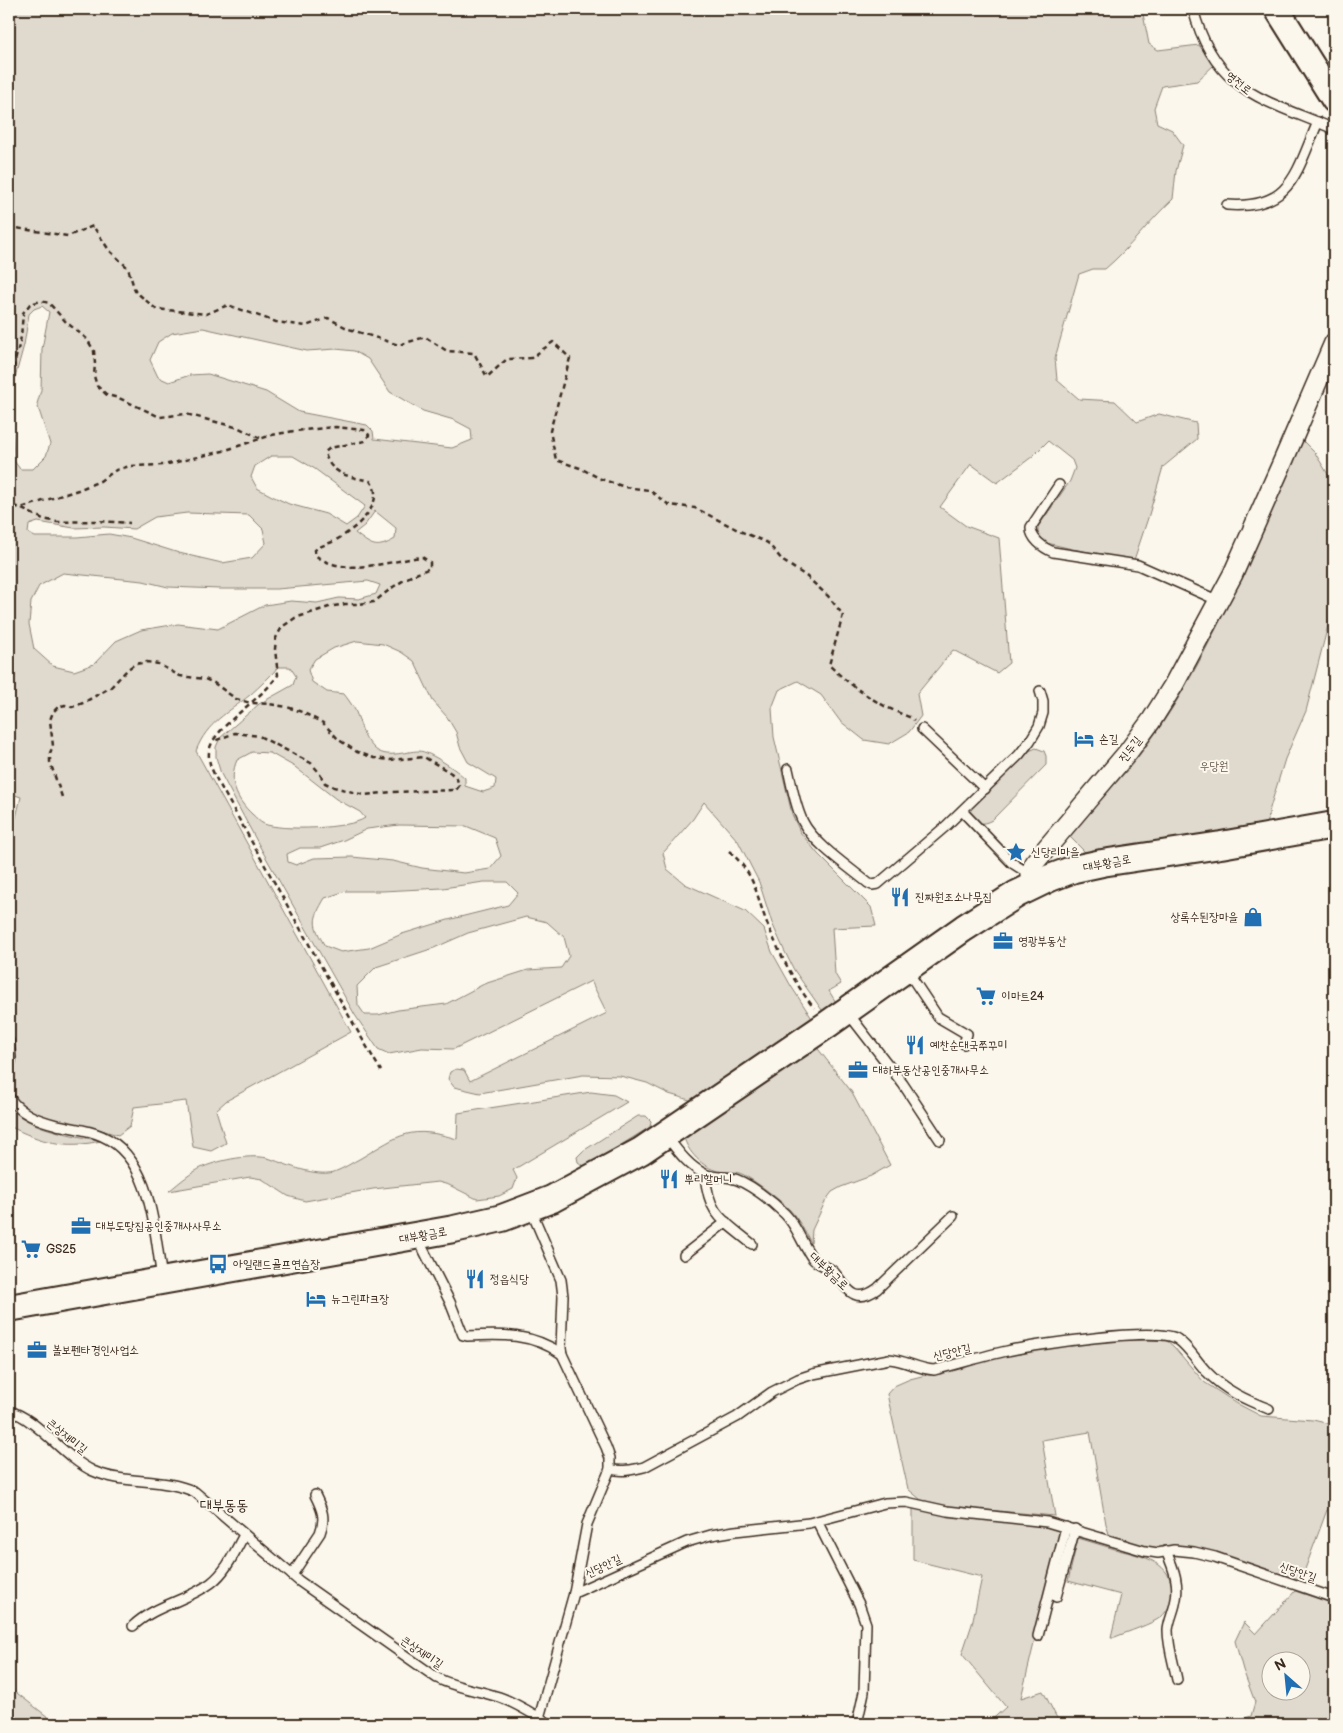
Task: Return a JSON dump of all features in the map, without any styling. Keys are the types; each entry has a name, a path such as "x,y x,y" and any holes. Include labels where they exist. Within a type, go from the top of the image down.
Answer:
{"main road":[{"name":"대부황금로","path":"9,1308 417,1236 479,1224 530,1208 580,1185 641,1150 837,1018 1031,881 1102,863 1334,825"}],"street":[{"path":"1277,9 1331,89"},
{"name":"진두길","path":"1031,881 1034,863 1042,851 1128,752 1151,721 1186,664 1232,574 1284,460 1334,343"}],"lane":[{"name":"영전로","path":"1193,9 1198,29 1212,56 1227,75 1258,98 1334,129"},
{"path":"1227,205 1258,204 1274,199 1286,189 1296,172 1318,122"},
{"path":"1059,485 1031,527 1030,532 1033,538 1046,549 1052,552 1138,565 1219,601"},
{"path":"788,769 802,821 810,834 872,885 884,880 962,811 1020,755 1039,726 1043,713 1043,701 1040,691"},
{"path":"922,729 985,789"},
{"path":"962,811 1031,881"},
{"path":"906,969 938,1016 967,1034 964,1044"},
{"path":"837,1018 903,1084 940,1140"},
{"path":"9,1041 11,1059 9,1070"},
{"path":"9,1097 14,1106 30,1116 101,1135 122,1148 135,1166 145,1188 163,1281"},
{"name":"대부황금로","path":"665,1134 693,1167 705,1174 732,1178 744,1183 785,1214 815,1261 831,1270 845,1288 853,1294 869,1295 877,1289 953,1216"},
{"path":"705,1174 710,1202 716,1214 752,1244"},
{"path":"530,1208 561,1280 563,1296 562,1354 606,1447 610,1458 610,1469"},
{"path":"684,1255 726,1222"},
{"path":"417,1236 450,1302 463,1335 513,1334 541,1342 562,1354"},
{"name":"신당안길","path":"539,1718 574,1593 587,1524 610,1469 630,1471 644,1467 737,1417 772,1392 814,1374 889,1359 898,1359 922,1369 934,1370 1009,1350 1107,1336 1159,1334 1176,1338 1209,1374 1224,1387 1246,1400 1269,1409"},
{"name":"큰상재미길","path":"9,1411 22,1416 68,1455 94,1471 108,1475 168,1484 195,1492 292,1575 436,1678 447,1683 505,1699 550,1724"},
{"path":"292,1575 320,1533 323,1511 315,1495"},
{"name":"신당안길","path":"574,1593 687,1542 719,1534 817,1521 885,1503 906,1502 947,1512 1048,1522 1145,1552 1158,1553 1174,1550 1194,1552 1215,1557 1334,1598"},
{"path":"817,1521 860,1604 866,1624 864,1692 857,1724"},
{"path":"1056,1596 1070,1528"},
{"path":"1038,1636 1070,1528"},
{"path":"133,1626 148,1614 211,1583 228,1565 244,1535"},
{"path":"1166,1552 1177,1582 1176,1603 1168,1628 1168,1637 1177,1680"}],"path":[{"path":"9,227 68,236 93,226 110,250 128,268 135,290 156,309 206,314 228,305 276,322 306,326 328,318 349,329 399,345 425,337 447,351 474,353 486,377 507,359 531,358 553,342 570,358 550,431 556,460 625,487 650,490 669,505 695,508 768,543 782,561 806,576 828,596 843,615 829,665 846,682 888,709 912,718 922,729"},
{"path":"9,386 21,337 23,313 30,304 41,301 49,303 66,322 87,340 94,352 94,376 97,386 107,395 118,398 160,418 186,414 239,428 260,438"},
{"path":"21,508 78,490 116,470 130,466 164,465 223,451 260,438 294,431 335,428 364,430 369,435 364,441 330,448 325,452 331,466 339,473 348,477 370,481 374,486 376,496 370,510 361,521 334,541 320,546 315,550 315,555 321,560 352,567 422,557 430,562 430,568 409,577 374,602 330,607 295,618 282,627 276,638 275,649 278,675 272,684 212,741 208,758 214,773 353,1023 382,1071"},
{"path":"9,499 13,506 57,522 96,521 130,523"},
{"path":"62,797 50,762 53,746 50,720 53,712 58,707 83,703 111,687 135,664 147,662 158,664 180,676 205,679 214,683 236,699 302,712 323,723 339,740 357,752 374,758 390,760 424,757 451,773 457,779 459,786 456,790 446,792 433,790 364,795 324,783 318,771 310,763 259,736 235,733 212,741"},
{"path":"729,851 749,873 781,956 809,1000 837,1018"}],"green space":[{"path":"9,9 1142,9 1149,44 1158,50 1199,45 1214,65 1197,81 1162,86 1154,108 1157,123 1172,130 1183,145 1176,171 1173,199 1105,269 1093,269 1079,274 1055,358 1057,380 1079,399 1115,401 1137,422 1159,414 1196,423 1197,439 1163,467 1134,560 1047,543 1038,535 1038,527 1070,481 1075,468 1072,460 1048,441 1033,456 997,483 971,464 940,507 966,526 999,538 1009,663 997,673 953,650 917,694 921,716 909,732 889,744 864,740 840,721 821,695 798,681 779,690 772,708 774,737 792,814 800,832 818,854 871,907 876,926 832,928 835,974 841,984 829,991 837,1004 824,1013 794,970 784,950 772,923 759,882 738,841 704,802 693,819 663,853 667,869 685,884 745,911 764,929 772,952 813,1020 693,1101 669,1094 647,1083 620,1076 583,1075 480,1093 454,1087 448,1079 450,1072 456,1069 464,1070 470,1081 607,1013 591,981 454,1049 422,1048 389,1054 378,1049 355,1015 260,847 221,774 216,757 216,747 220,738 259,704 293,685 296,676 290,667 278,667 250,695 212,725 196,751 351,1032 226,1101 216,1110 226,1143 211,1151 193,1147 186,1101 134,1107 130,1126 118,1135 42,1117 27,1111 11,1093 9,1082 14,1060 14,1049 9,1025 9,904 14,867 9,855 9,846 21,797 9,793","holes":["42,306 49,312 42,349 41,390 37,404 50,444 46,456 33,469 20,469 14,461 13,385 24,345 29,314 34,309","203,328 307,351 336,349 354,351 368,359 390,392 423,411 454,420 471,429 472,440 452,448 374,439 373,431 367,425 299,412 266,392 208,374 190,375 169,382 158,377 150,360 158,342 172,333","271,456 293,456 315,469 365,506 357,518 346,526 326,514 289,504 272,496 257,488 251,477 255,466","375,511 396,528 395,539 383,545 370,544 355,533 365,525","187,513 249,515 263,529 266,543 252,558 222,563 179,553 131,538 109,534 77,537 35,537 28,533 29,525 38,522 74,528 134,529 155,517","63,573 143,581 168,587 220,589 277,589 368,581 380,585 376,594 359,599 339,598 317,603 291,601 265,605 218,629 178,624 141,630 116,641 94,664 74,671 53,666 34,649 29,624 31,602 39,586","357,641 383,644 401,652 414,661 433,701 447,717 456,732 460,747 468,762 496,779 495,788 483,792 465,786 465,778 443,762 424,752 414,751 396,754 379,752 367,739 355,710 344,694 327,692 312,682 308,670 315,659 334,648","252,752 270,753 295,767 336,799 360,812 365,818 345,825 315,828 285,828 264,824 246,808 238,796 235,789 234,768 237,760","399,825 466,826 495,838 501,856 490,869 464,873 422,868 393,861 352,857 314,858 296,865 288,862 287,854 300,848 320,848 344,840 367,829","484,882 507,882 518,893 508,905 402,934 369,948 341,952 325,946 315,922 325,898 346,891 443,888","526,917 547,922 564,937 569,956 561,968 528,970 484,984 446,1004 398,1010 378,1015 365,1015 358,1005 357,986 376,967 434,948 468,933"]},
{"name":"우당원","path":"1300,438 1315,453 1334,484 1334,602 1306,711 1285,759 1270,808 1267,826 1087,854 1067,834 1126,771 1161,725 1177,700 1220,621 1258,541 1254,538"},
{"path":"1036,748 1044,751 1046,765 992,820 979,823 975,820 970,815 971,809 1029,751"},
{"path":"815,1045 851,1091 890,1165 871,1176 832,1192 826,1200 812,1230 811,1243 802,1226 790,1210 780,1201 744,1175 718,1171 701,1163 688,1148 684,1137"},
{"path":"591,1092 614,1095 627,1102 513,1170 517,1178 513,1189 499,1196 477,1199 449,1185 438,1182 373,1189 305,1201 288,1196 262,1179 250,1177 169,1191 189,1175 203,1167 237,1158 264,1157 310,1172 334,1172 406,1134 428,1133 457,1139 458,1113"},
{"path":"9,1106 17,1114 38,1126 101,1141 65,1144 54,1143 32,1136 9,1126"},
{"path":"638,1116 646,1116 651,1121 650,1127 590,1164 583,1166 578,1162 577,1157 583,1151"},
{"path":"1164,1338 1204,1382 1236,1403 1261,1416 1313,1420 1334,1425 1334,1512 1327,1510 1301,1580 1213,1553 1150,1548 1114,1539 1109,1534 1106,1524 1090,1432 1042,1440 1055,1516 952,1507 921,1500 908,1489 887,1394 894,1386 910,1379 1011,1353 1107,1339"},
{"path":"913,1508 946,1515 1030,1522 1061,1530 1021,1698 1043,1691 1060,1724 987,1724 1006,1707 962,1654 972,1624 982,1577 913,1560"},
{"path":"1078,1538 1146,1558 1162,1567 1168,1574 1172,1593 1169,1606 1163,1615 1146,1625 1111,1637 1121,1595 1068,1581"},
{"path":"1295,1591 1334,1604 1334,1724 1229,1724 1251,1716 1255,1702 1235,1641 1244,1622 1256,1634"},
{"path":"9,1687 57,1724 9,1724"}],"place":[{"name":"손길","path":"1084,739"},
{"name":"신당리마을","path":"1016,852"},
{"name":"진짜원조소나무집","path":"900,897"},
{"name":"상록수된장마을","path":"1253,917"},
{"name":"영광부동산","path":"1003,941"},
{"name":"이마트24","path":"986,996"},
{"name":"예찬순대국쭈꾸미","path":"915,1045"},
{"name":"대하부동산공인중개사무소","path":"858,1070"},
{"name":"뿌리할머니","path":"669,1179"},
{"name":"대부도땅집공인중개사사무소","path":"81,1226"},
{"name":"GS25","path":"31,1249"},
{"name":"아일랜드골프연습장","path":"218,1264"},
{"name":"정읍식당","path":"475,1279"},
{"name":"뉴그린파크장","path":"316,1299"},
{"name":"볼보펜타경인사업소","path":"37,1350"}],"district":[{"name":"대부동동","path":"224,1505"}]}
